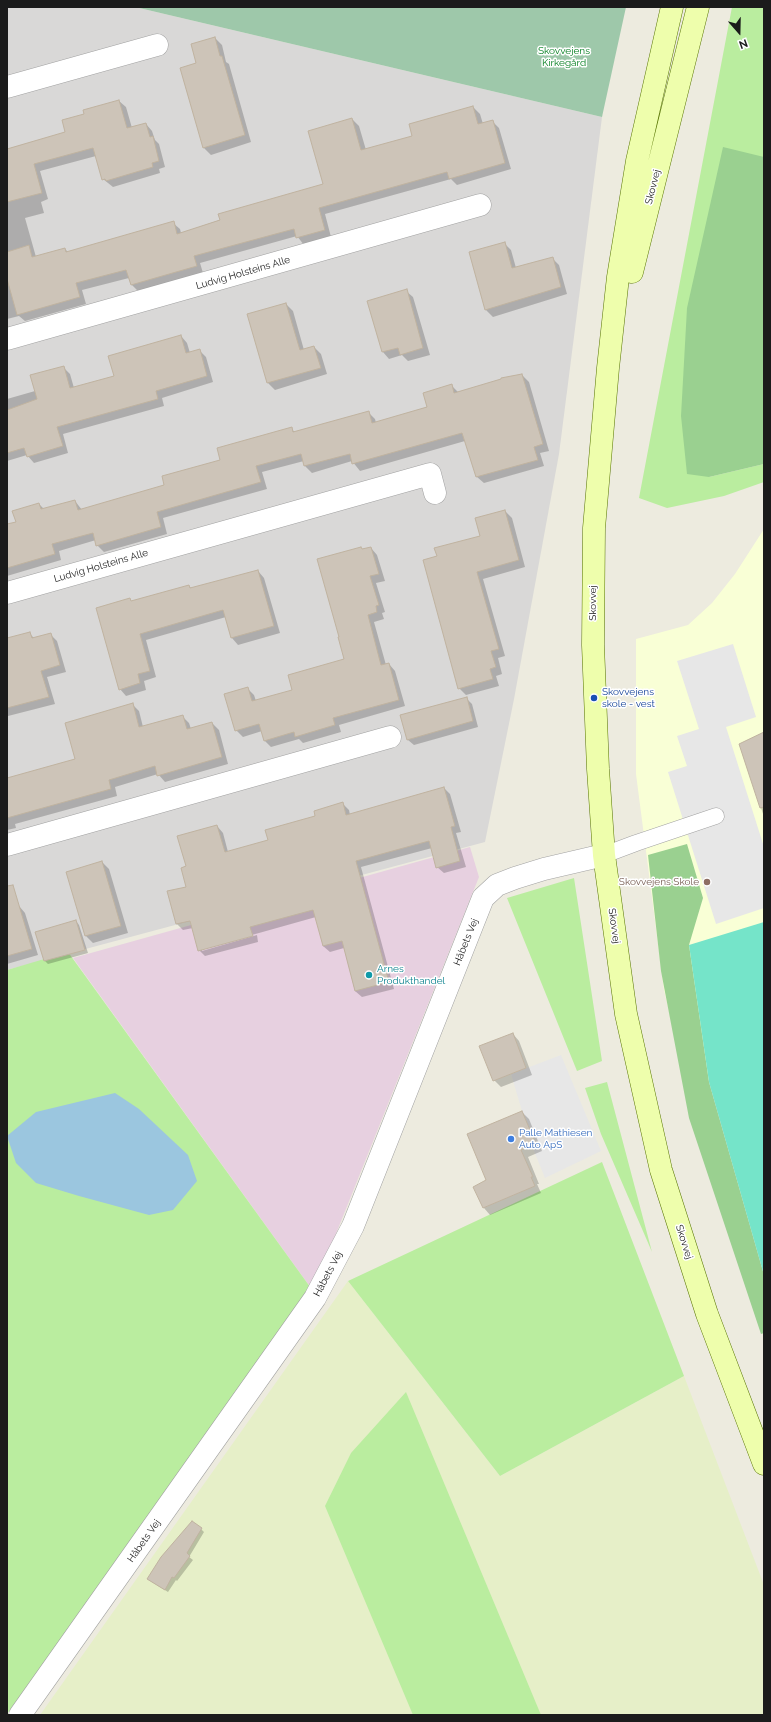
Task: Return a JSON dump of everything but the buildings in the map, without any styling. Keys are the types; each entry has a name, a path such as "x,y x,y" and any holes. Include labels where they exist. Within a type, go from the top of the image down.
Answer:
{"street":[{"name":"Skovvej","path":"672,7 637,161 618,277 608,368 594,528 594,698 598,768 604,855 626,1014 661,1170 707,1314 764,1464"},
{"name":"Skovvej","path":"608,368 698,7"},
{"path":"7,87 157,45"},
{"name":"Ludvig Holsteins Alle","path":"7,339 480,206"},
{"name":"Ludvig Holsteins Alle","path":"7,593 430,474 435,493"},
{"path":"7,845 390,737"},
{"name":"Håbets Vej","path":"20,1715 315,1298 353,1226 483,898 497,885 515,878 544,869 604,855"}],"lane":[{"path":"604,855 716,816"}],"shaded area":[{"path":"7,7 135,7 602,117 559,454 514,699 485,842 7,970"},
{"name":"Skovvejens Skole","path":"764,529 764,1062 687,1087 664,990 636,774 636,639 688,625 712,603 735,574"},
{"path":"733,644 756,717 726,727 764,847 764,908 716,924 668,772 687,766 677,736 699,729 677,661"},
{"path":"470,847 479,877 313,1291 73,958"},
{"path":"561,1055 601,1151 545,1178 532,1146 536,1144 522,1111 511,1074"},
{"path":"348,1281 500,1476 684,1376 764,1585 764,1715 40,1715"}],"green space":[{"name":"Skovvejens Kirkegård","path":"135,7 626,7 602,117"},
{"path":"732,7 764,7 764,157 709,477 764,464 764,482 724,496 667,508 639,498"},
{"path":"723,147 764,157 764,464 709,477 687,474 681,416 687,308"},
{"path":"687,844 703,898 689,945 709,1082 764,1275 764,1333 761,1334 689,1118 661,971 648,855"},
{"path":"574,878 602,1061 577,1071 507,898"},
{"path":"764,922 764,1275 709,1082 689,945"},
{"path":"68,952 313,1291 154,1515 7,1714 7,970"},
{"path":"607,1082 652,1252 601,1134 585,1088"},
{"path":"602,1162 684,1376 500,1476 348,1281"},
{"path":"406,1392 541,1715 413,1715 325,1506 351,1453"}],"water":[{"path":"115,1093 139,1109 188,1155 197,1181 173,1210 149,1215 79,1196 36,1183 16,1163 7,1136 36,1112"}],"place":[{"name":"Skovvejens skole - vest","path":"594,698"},
{"name":"Skovvejens Skole","path":"707,882"},
{"name":"Arnes Produkthandel","path":"369,975"},
{"name":"Palle Mathiesen Auto ApS","path":"511,1139"}]}
